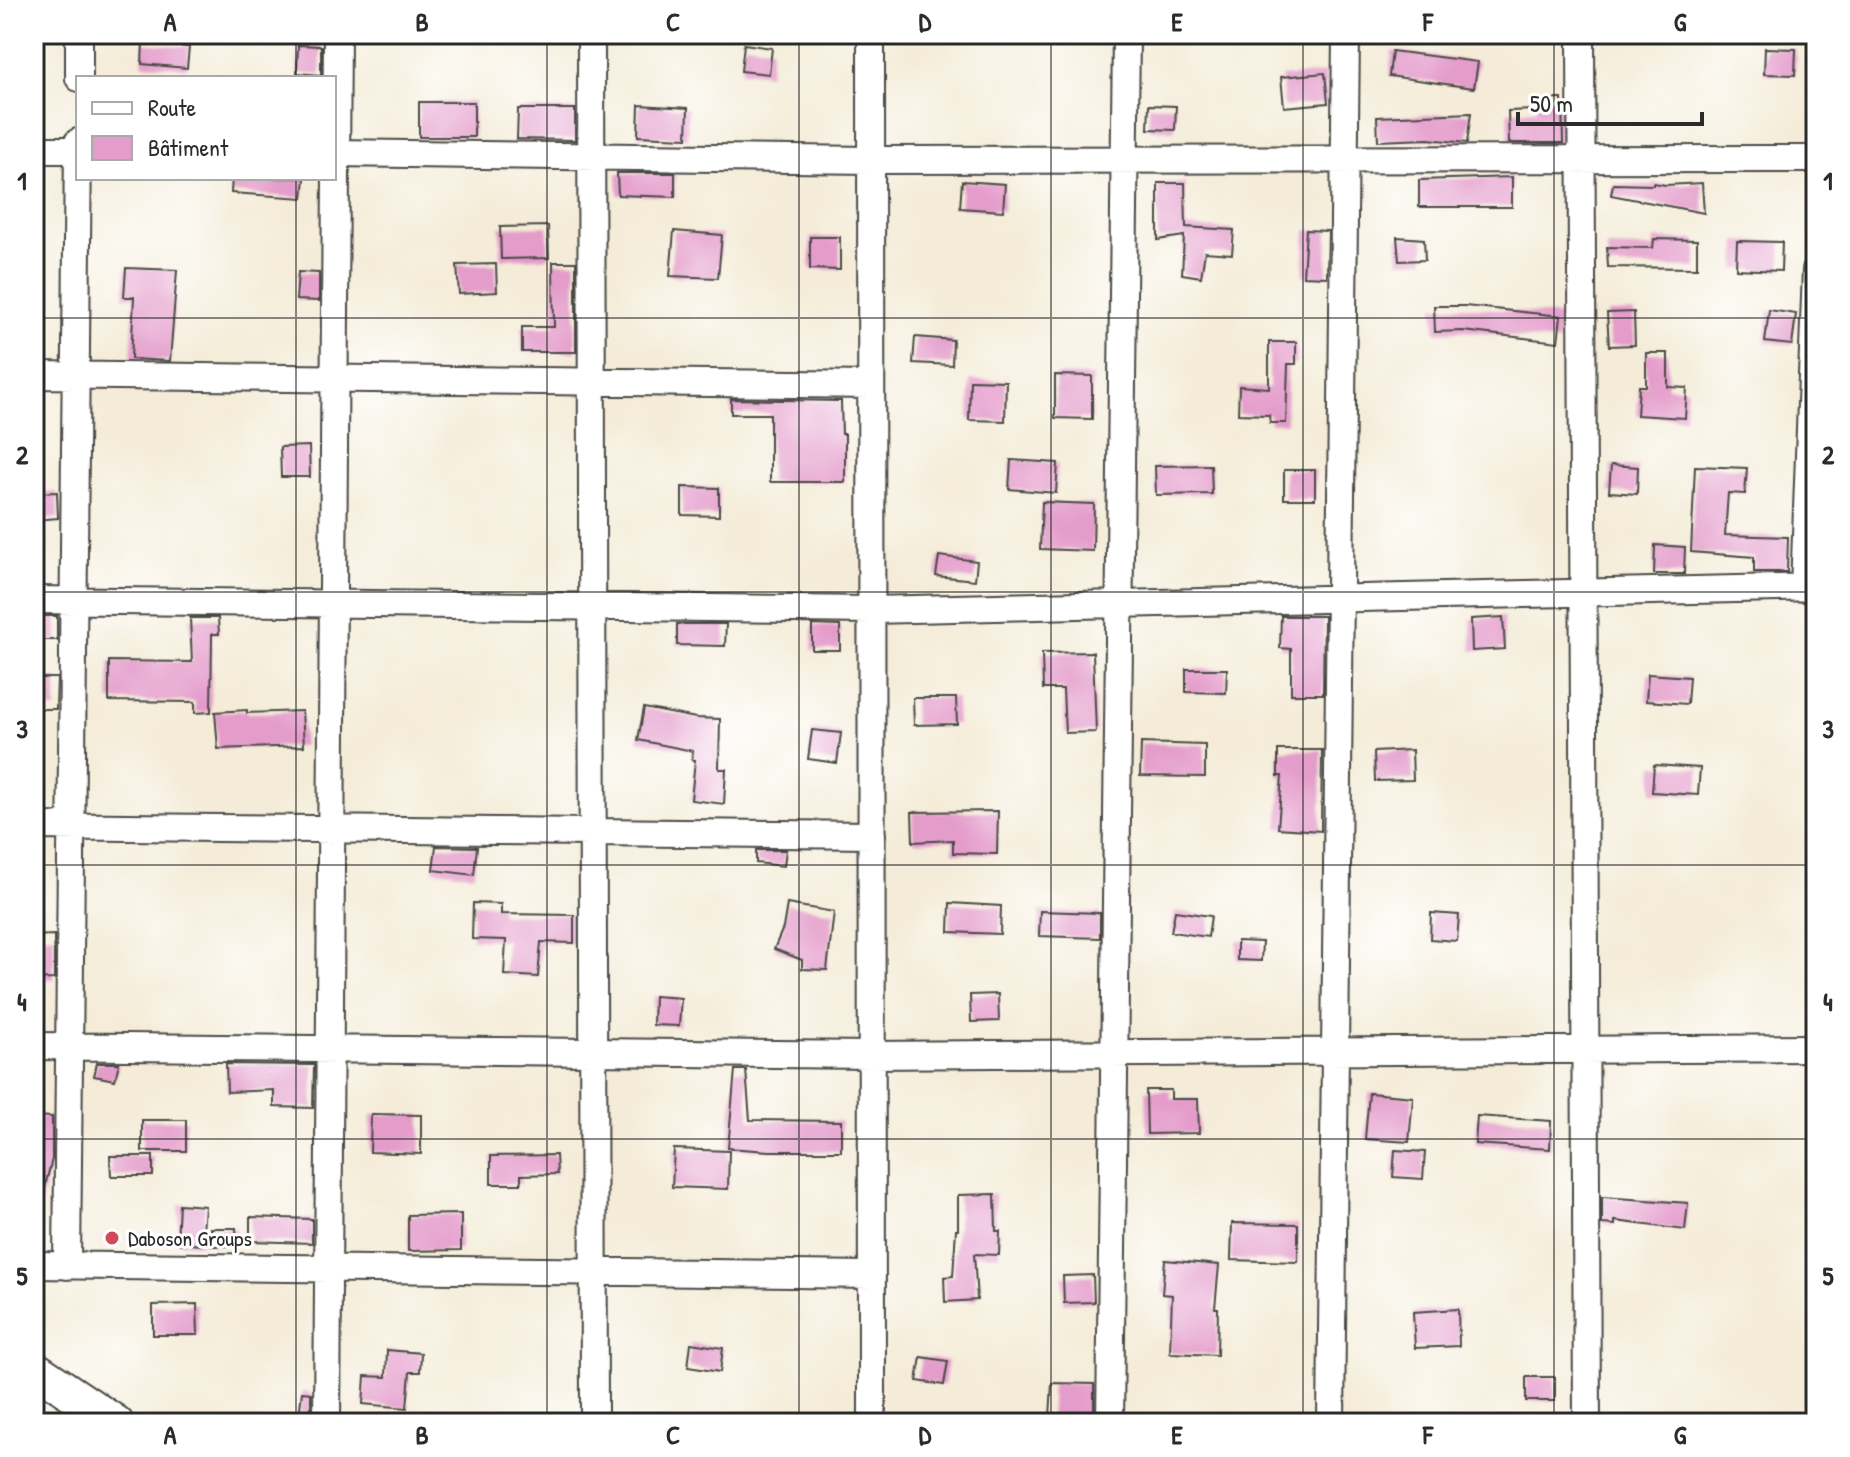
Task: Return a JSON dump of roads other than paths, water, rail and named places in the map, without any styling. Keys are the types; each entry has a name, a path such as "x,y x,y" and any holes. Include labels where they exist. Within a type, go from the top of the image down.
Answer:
{"street":[{"path":"79,34 79,76"},
{"path":"336,94 337,34"},
{"path":"591,34 594,1423"},
{"path":"871,34 872,1423"},
{"path":"1110,1423 1126,34"},
{"path":"1331,1423 1346,34"},
{"path":"1581,34 1587,1423"},
{"path":"34,150 76,150"},
{"path":"336,153 871,160 1816,159"},
{"path":"67,1266 78,180"},
{"path":"327,1423 335,180"},
{"path":"34,600 871,610 1810,588 1816,270"},
{"path":"34,375 871,385"},
{"path":"34,826 872,835"},
{"path":"34,1046 871,1055 1816,1048"},
{"path":"34,1265 872,1275"},
{"path":"34,1368 116,1423"}],"place":[{"name":"Daboson Groups","path":"112,1238"}]}
